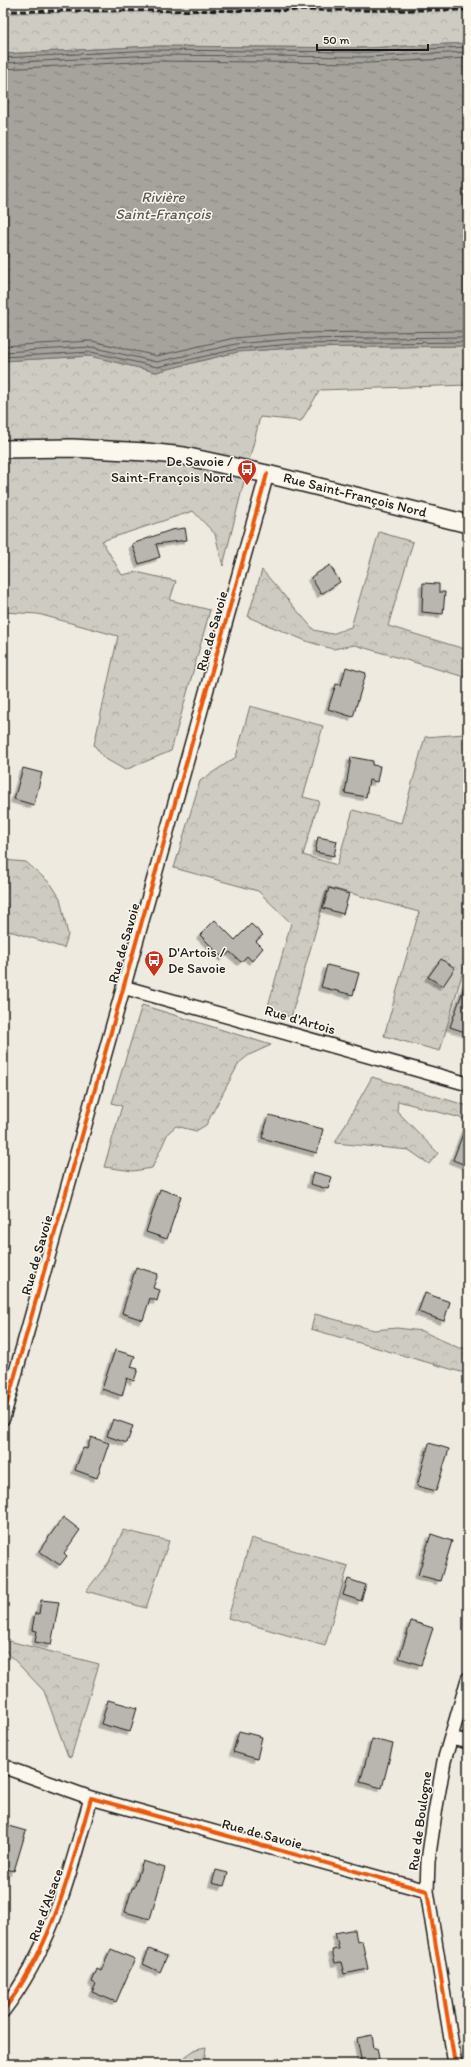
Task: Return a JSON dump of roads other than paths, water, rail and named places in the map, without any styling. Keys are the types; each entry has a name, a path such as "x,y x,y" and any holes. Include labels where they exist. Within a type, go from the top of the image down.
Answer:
{"street":[{"name":"Rue Saint-François Nord","path":"3,449 72,448 146,452 184,456 267,474 468,524"},
{"name":"Rue de Savoie","path":"3,1418 267,474"},
{"name":"Rue d'Artois","path":"123,987 468,1084"},
{"name":"Rue de Boulogne","path":"455,2064 427,1891 428,1861 434,1813 444,1762 468,1679"},
{"path":"451,1738 468,1742"},
{"name":"Rue de Savoie","path":"3,1765 23,1774 91,1798 427,1891"},
{"name":"Rue d'Alsace","path":"3,2011 33,1966 50,1931 62,1897 91,1798"}],"water":[{"name":"Rivière Saint-François","path":"468,43 468,346 292,348 237,352 156,372 90,356 3,361 3,54 153,46 367,48"}],"railway":[{"path":"3,11 468,10"}],"place":[{"name":"De Savoie / Saint-François Nord","path":"247,486"},
{"name":"D'Artois / De Savoie","path":"154,977"}]}
